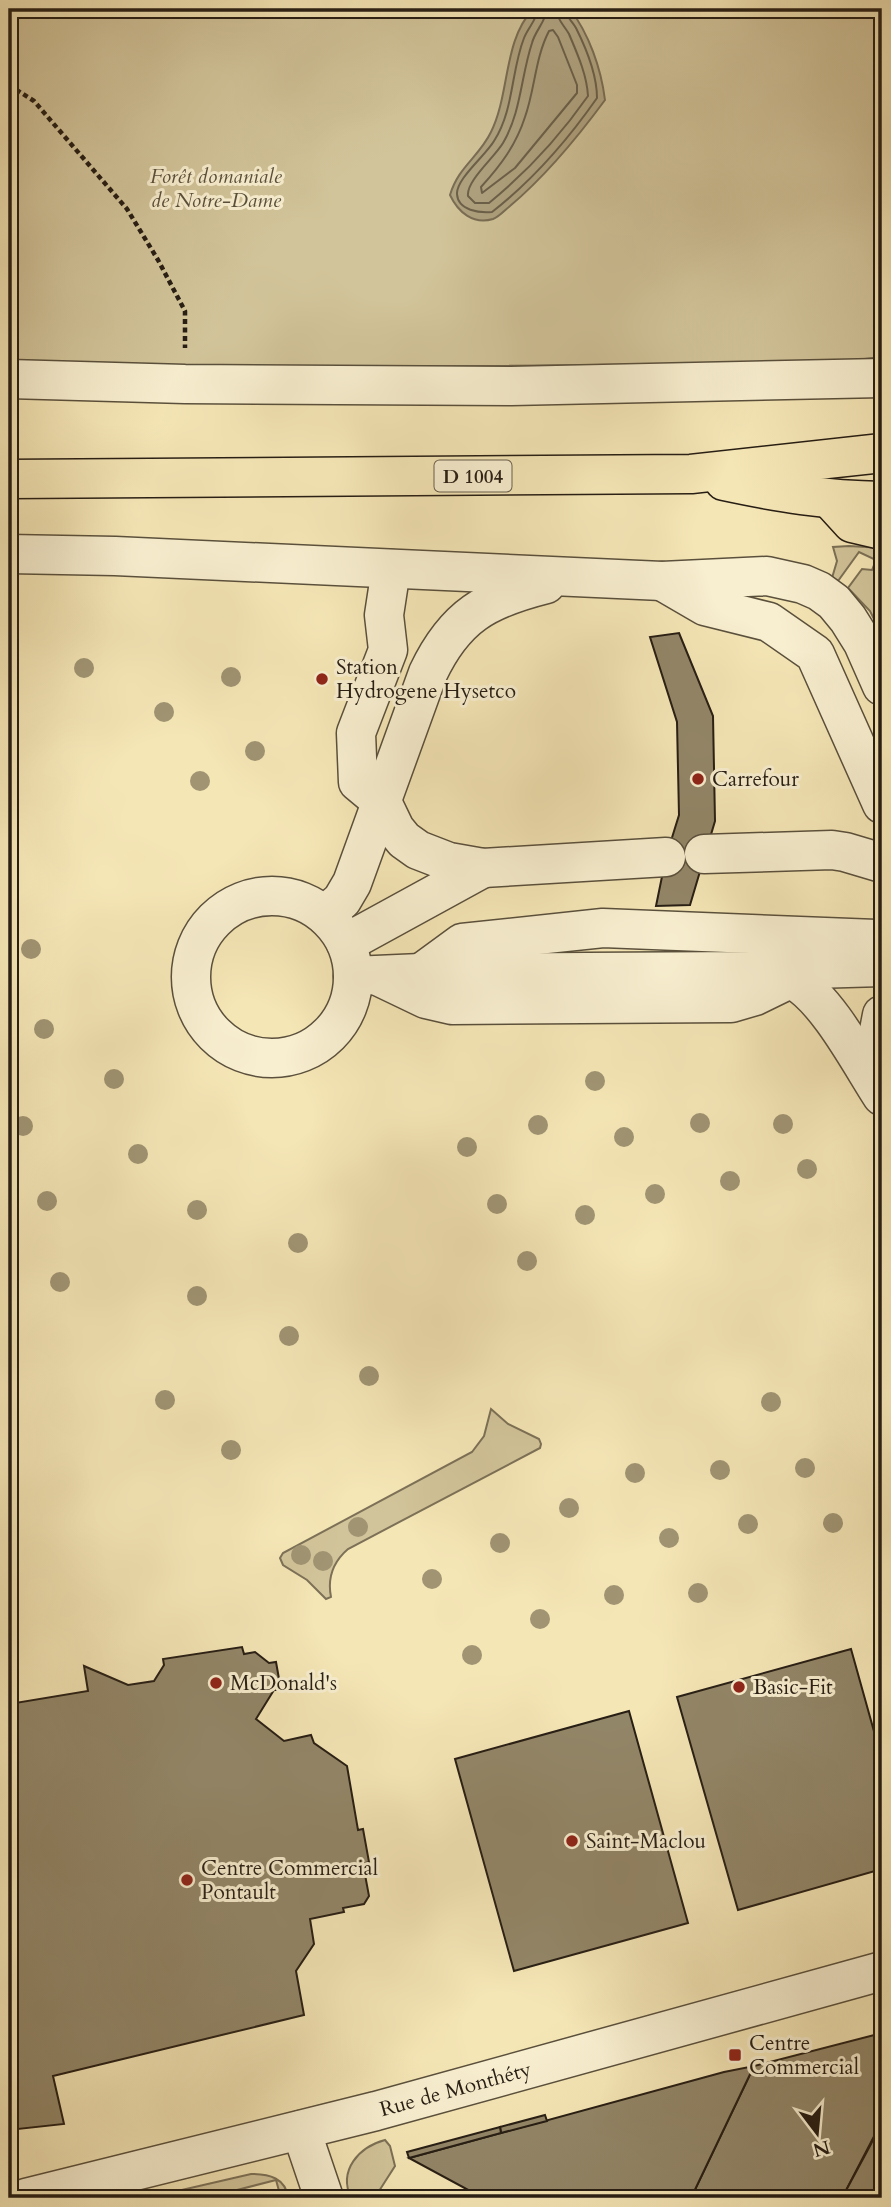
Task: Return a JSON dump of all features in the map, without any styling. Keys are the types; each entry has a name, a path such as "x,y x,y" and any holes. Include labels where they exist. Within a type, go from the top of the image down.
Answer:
{"main road":[{"name":"D 1004","path":"9,479 691,474 882,453"},
{"name":"D 1004","path":"691,474 792,496 882,501"},
{"path":"831,500 852,523 882,530"}],"street":[{"path":"9,379 185,384 511,386 882,378"},
{"path":"9,554 129,556 662,581 767,576 803,584 820,591 834,602 863,643 882,687"},
{"path":"391,569 384,615 364,638 330,734 335,763 370,792 399,835 410,846 449,862 483,868 666,857"},
{"path":"349,952 348,892 370,792 451,632 486,606 515,593 548,584 594,579"},
{"path":"662,581 705,606 769,622 815,654 882,804"},
{"path":"845,852 881,829 882,819"},
{"path":"704,855 818,850 845,852 882,863"},
{"path":"349,952 483,868"},
{"path":"421,973 462,943 603,928 876,939 882,942"},
{"path":"349,952 421,973 749,971 800,974 882,967"},
{"path":"349,952 426,999 452,1005 730,1003 755,996 800,974"},
{"path":"800,974 882,1096"},
{"path":"882,1015 878,1046 882,1069"},
{"name":"Rue de Monthéty","path":"26,2198 301,2130 882,1971"},
{"path":"301,2130 324,2198"}],"path":[{"path":"9,85 34,101 127,209 158,260 186,311 185,384"}],"green space":[{"name":"Forêt domaniale de Notre-Dame","path":"9,9 882,9 882,357 829,363 9,370"},
{"path":"833,547 882,548 882,635 870,611 848,588 862,569 872,570 876,560 859,552 838,581 832,578 837,561"},
{"path":"491,1409 508,1424 539,1439 540,1448 348,1549 332,1570 331,1597 326,1599 307,1580 283,1565 280,1558 283,1553 472,1452 484,1436"},
{"path":"385,2140 390,2146 395,2166 379,2191 394,2198 351,2198 347,2178 353,2161 367,2148"},
{"path":"251,2174 276,2178 287,2191 288,2198 281,2198 276,2180 206,2198 147,2198"}],"water":[{"path":"533,9 570,9 593,52 605,100 561,156 524,194 495,218 473,219 457,207 450,195 463,169 491,132 516,36"}],"building":[{"path":"679,633 713,716 715,821 690,905 656,906 666,857 679,815 677,722 650,637"},
{"name":"Centre Commercial Pontault","path":"242,1647 244,1654 255,1652 269,1663 276,1662 281,1690 274,1690 256,1719 284,1741 311,1735 314,1743 347,1766 358,1830 363,1829 369,1862 363,1864 369,1896 364,1904 343,1908 344,1912 310,1919 314,1944 296,1971 304,2015 53,2076 64,2124 9,2130 9,1704 88,1691 84,1666 128,1685 154,1681 164,1665 163,1659"},
{"path":"851,1649 882,1760 882,1869 738,1910 677,1697"},
{"name":"Saint-Maclou","path":"629,1711 688,1923 514,1971 455,1759"},
{"path":"882,2033 882,2121 842,2198 691,2198 754,2066"},
{"path":"754,2066 691,2198 483,2198 409,2158 724,2072"},
{"path":"545,2115 547,2121 501,2133 500,2127"},
{"path":"882,2121 882,2198 842,2198 871,2144"},
{"path":"500,2127 501,2133 409,2158 407,2152"}],"place":[{"name":"Station Hydrogene Hysetco","path":"322,679"},
{"name":"Carrefour","path":"698,779"},
{"name":"McDonald's","path":"216,1683"},
{"name":"Basic-Fit","path":"739,1687"},
{"name":"Saint-Maclou","path":"572,1841"},
{"name":"Centre Commercial Pontault","path":"187,1880"},
{"name":"Centre Commercial","path":"735,2055"}]}
